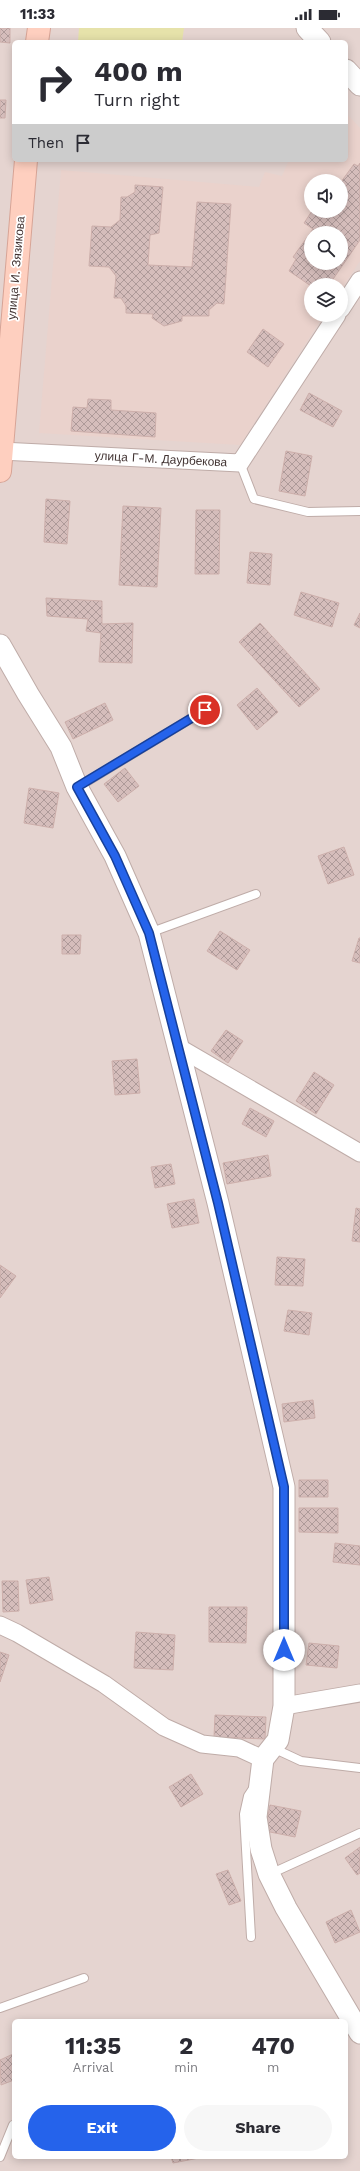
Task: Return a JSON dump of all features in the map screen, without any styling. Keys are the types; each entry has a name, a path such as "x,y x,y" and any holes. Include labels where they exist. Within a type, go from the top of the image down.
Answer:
{"main road":[{"path":"37,40 39,28"},
{"name":"улица И. Зязикова","path":"0,461 4,359 26,162"}],"street":[{"path":"307,28 318,40"},
{"path":"348,72 360,85"},
{"path":"348,298 360,280"},
{"name":"улица Г-М. Даурбекова","path":"0,461 240,463 332,322"},
{"path":"0,645 60,747 77,787 115,856 149,933 218,1203 284,1487 284,1706 278,1740 265,1761 256,1818 261,1849 269,1874 286,1908 360,2033"},
{"path":"178,1047 360,1153"},
{"path":"0,1625 104,1684 164,1728 202,1744 239,1748 265,1761"},
{"path":"284,1706 360,1693"}],"lane":[{"path":"240,463 254,499 308,512 360,511"},
{"path":"77,787 205,710"},
{"path":"149,933 256,894"},
{"path":"251,1937 244,1814 248,1796 265,1761 301,1761 360,1768"},
{"path":"269,1874 360,1833"},
{"path":"0,2008 84,1978"},
{"path":"0,2157 12,2127"}],"shaded area":[{"path":"0,28 360,28 360,2171 0,2171"},
{"path":"79,28 184,28 182,40 78,40"},
{"path":"348,115 360,128 360,261 348,279 348,278 304,278 304,322 319,322 240,445 39,433 61,170 259,187 265,172 282,176 288,162 348,162"}],"building":[{"path":"0,28 10,28 10,43 0,42"},
{"path":"0,100 6,100 5,118 0,118"},
{"path":"360,163 360,240 348,257 348,226 308,226 304,223 307,218 348,218 348,174 347,174 354,164 358,166"},
{"path":"135,185 163,187 159,233 150,235 148,265 192,267 197,202 231,204 224,304 217,303 209,310 209,316 182,316 182,321 164,326 152,318 153,314 126,313 126,306 121,298 114,298 116,276 109,267 89,266 92,226 111,227 120,220 121,197 127,197 135,192"},
{"path":"304,242 304,270 339,270 334,278 304,278 304,281 289,271 296,259 293,257"},
{"path":"263,329 284,344 268,367 247,352"},
{"path":"309,393 342,411 333,427 300,410"},
{"path":"88,399 111,400 111,410 156,413 155,437 71,431 73,407 87,408"},
{"path":"286,451 312,456 305,496 279,491"},
{"path":"46,499 70,501 67,544 44,542"},
{"path":"123,506 161,508 157,587 119,585"},
{"path":"196,510 220,510 219,574 195,574"},
{"path":"250,552 272,554 270,585 247,583"},
{"path":"301,592 339,603 332,627 294,615"},
{"path":"46,598 102,601 102,624 133,623 132,663 99,662 101,633 86,631 88,619 47,616"},
{"path":"360,613 360,628 354,625"},
{"path":"260,623 320,689 299,707 239,642"},
{"path":"257,688 278,712 257,730 237,705"},
{"path":"105,703 113,720 73,739 65,722"},
{"path":"125,768 139,786 118,802 104,784"},
{"path":"29,788 59,793 53,828 24,823"},
{"path":"344,847 354,875 328,884 318,856"},
{"path":"220,931 250,950 237,970 207,951"},
{"path":"62,935 81,935 80,954 62,954"},
{"path":"360,938 360,963 352,961"},
{"path":"226,1030 243,1041 228,1063 211,1051"},
{"path":"137,1059 140,1093 115,1095 112,1061"},
{"path":"314,1072 334,1085 316,1114 296,1101"},
{"path":"250,1108 274,1121 266,1137 242,1124"},
{"path":"268,1155 271,1176 227,1184 223,1163"},
{"path":"171,1164 175,1184 155,1188 151,1167"},
{"path":"194,1199 199,1223 172,1228 167,1204"},
{"path":"356,1208 360,1209 360,1242 352,1241"},
{"path":"277,1257 305,1259 303,1286 275,1285"},
{"path":"0,1265 16,1276 0,1298"},
{"path":"288,1310 312,1313 309,1335 284,1331"},
{"path":"313,1400 315,1418 284,1422 282,1404"},
{"path":"299,1480 328,1480 328,1497 299,1497"},
{"path":"299,1508 338,1508 338,1533 299,1532"},
{"path":"335,1543 360,1546 360,1565 333,1562"},
{"path":"49,1577 53,1600 30,1604 26,1580"},
{"path":"2,1581 18,1581 19,1611 3,1612"},
{"path":"209,1607 247,1607 246,1643 209,1642"},
{"path":"136,1632 175,1635 173,1670 134,1668"},
{"path":"309,1643 339,1646 337,1668 306,1665"},
{"path":"0,1652 9,1655 0,1682"},
{"path":"215,1715 266,1717 265,1739 214,1737"},
{"path":"191,1774 203,1794 181,1807 169,1787"},
{"path":"270,1805 301,1811 295,1837 265,1831"},
{"path":"360,1847 360,1873 357,1875 345,1858"},
{"path":"228,1870 241,1901 229,1905 216,1874"},
{"path":"351,1910 360,1932 335,1943 326,1922"},
{"path":"12,2054 12,2081 1,2085 0,2060"},
{"path":"172,2159 194,2159 173,2163"}],"route":[{"path":"205,710 77,787 115,856 149,933 218,1203 284,1487 284,1650"}]}
